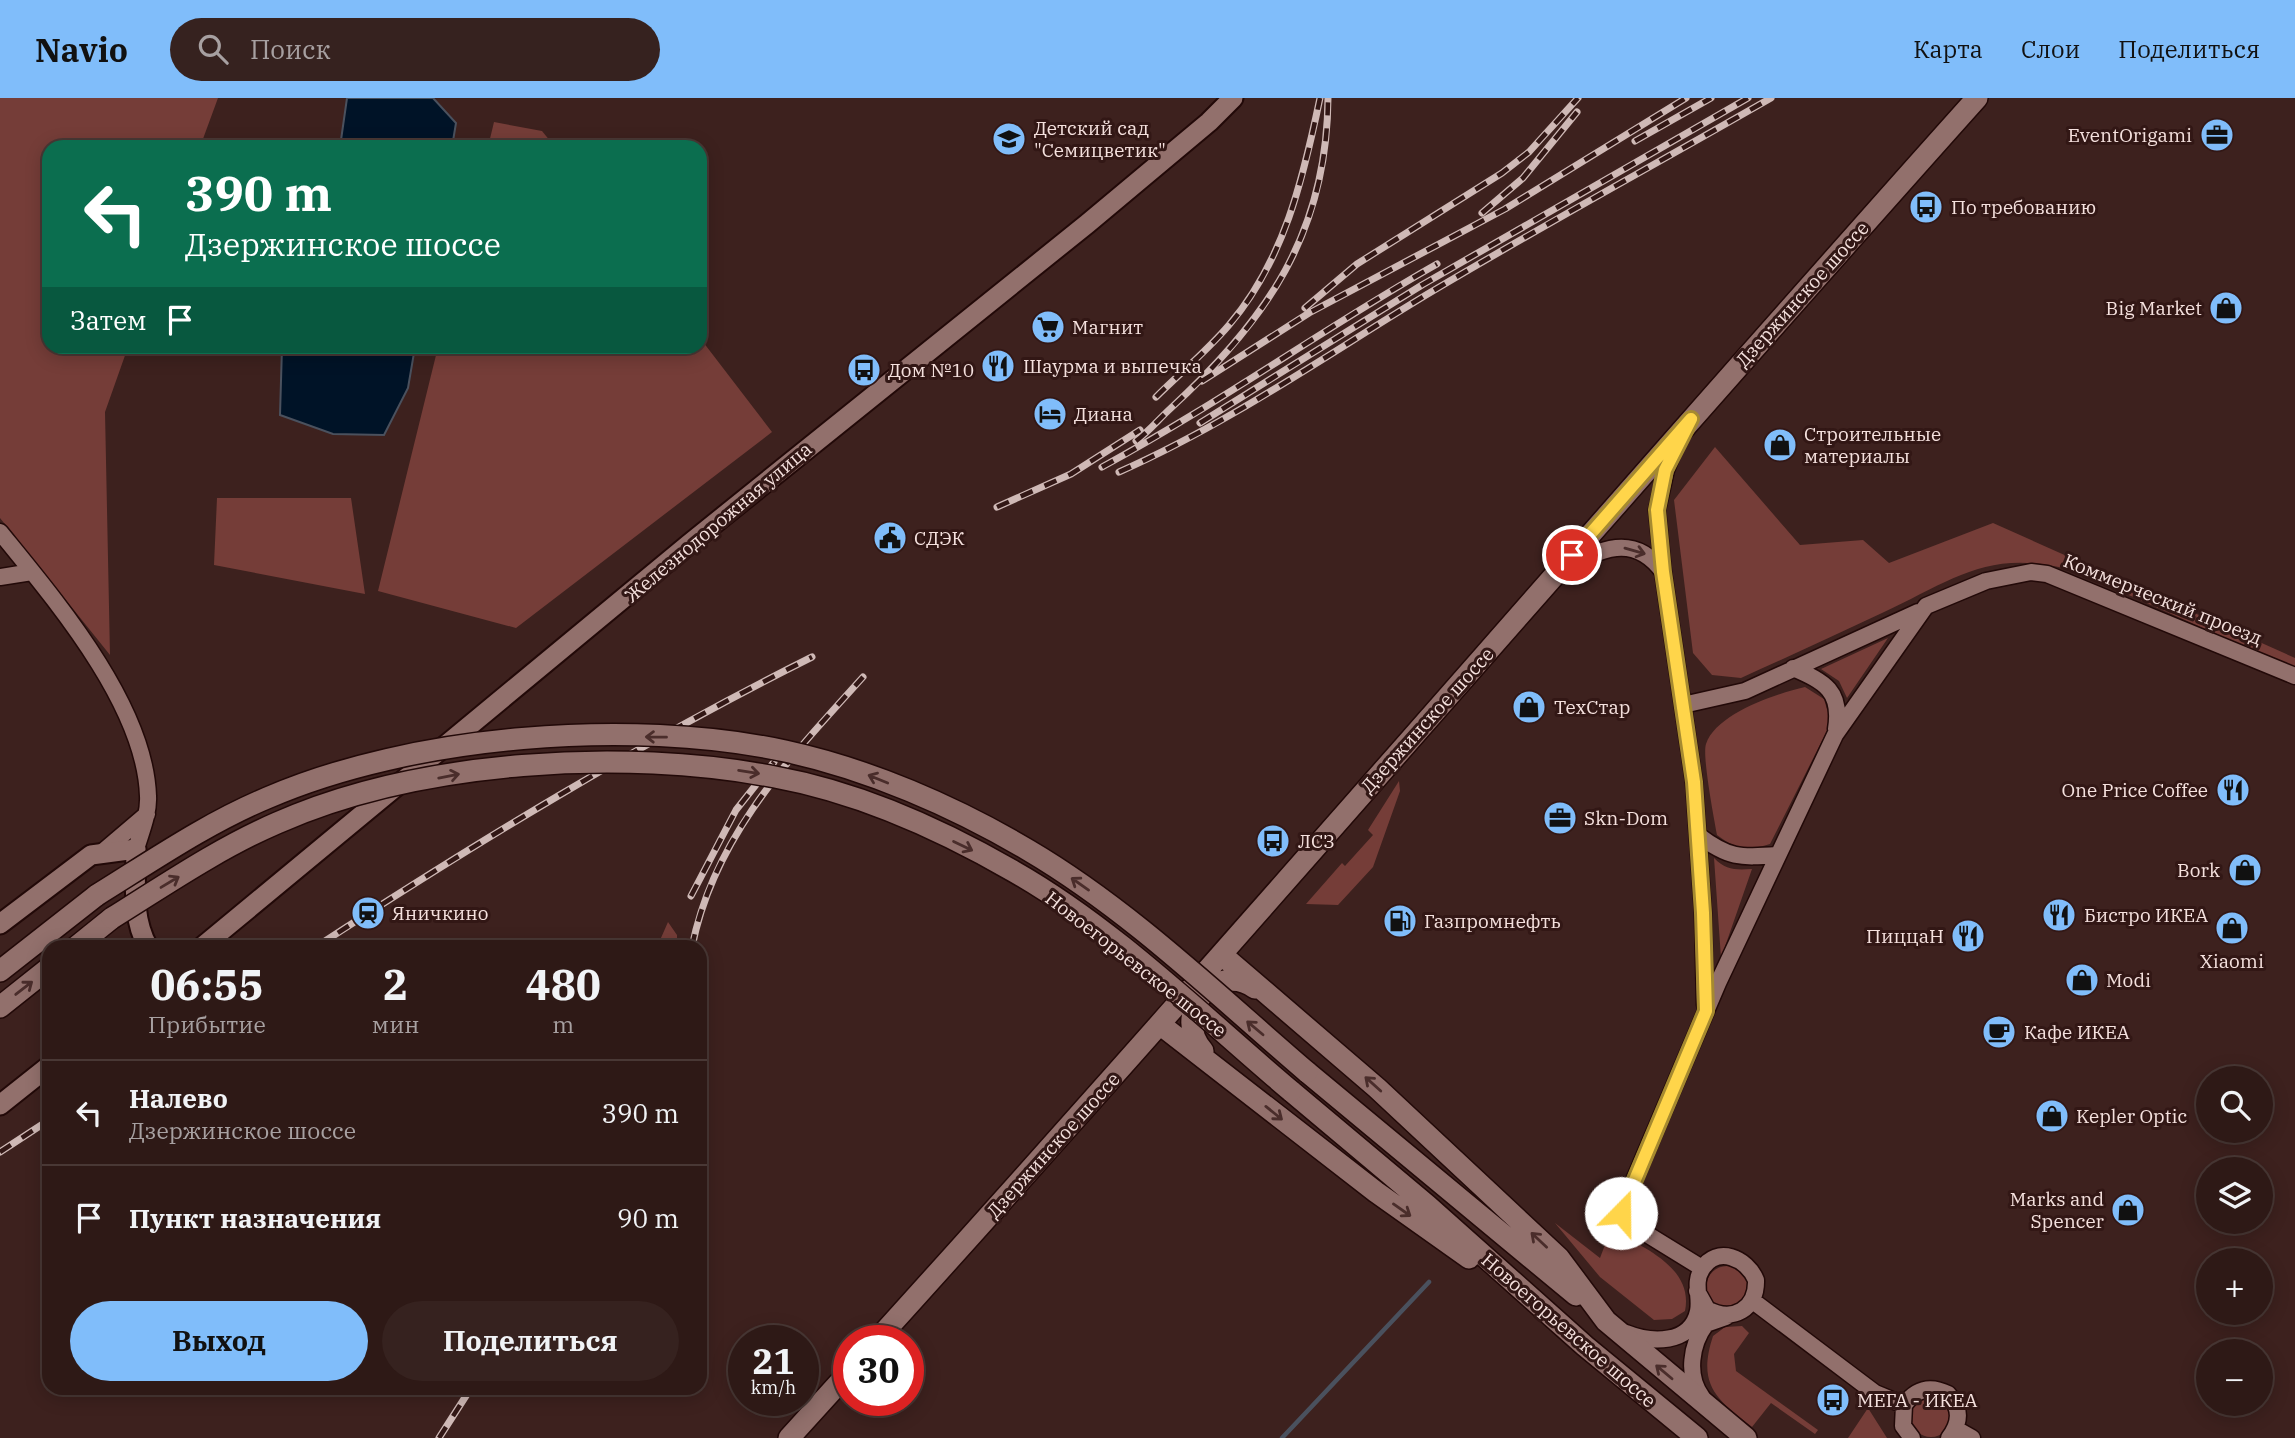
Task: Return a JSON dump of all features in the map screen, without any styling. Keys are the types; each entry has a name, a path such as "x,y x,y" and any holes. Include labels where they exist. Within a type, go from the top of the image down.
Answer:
{"main road":[{"name":"Дзержинское шоссе","path":"891,1325 1161,1025 1691,419 1977,98"},
{"name":"Новоегорьевское шоссе","path":"0,971 97,895 206,829 267,798 378,762 461,746 514,740 619,736 734,743 783,750 871,776 930,801 1026,849 1133,924 1746,1438"},
{"name":"Новоегорьевское шоссе","path":"85,940 112,918 220,852 277,822 384,789 465,772 620,763 731,770 778,777 862,802 919,825 1013,871 1109,938 1428,1206 1584,1346 1692,1435"},
{"path":"1222,955 1385,1095 1559,1258 1601,1317"},
{"path":"0,1007 42,974"},
{"path":"1221,1071 1197,1043 1191,1029 1194,1007 1205,991 1222,982 1240,980 1282,1007"},
{"path":"1161,1025 1367,1185 1499,1280 1584,1346"},
{"path":"789,1438 833,1390"}],"street":[{"name":"Железнодорожная улица","path":"210,940 689,544 1087,224 1209,122 1233,98"},
{"path":"1691,419 1665,470 1657,510 1698,835 1706,1011"},
{"path":"0,532 32,572 106,677 138,739 147,782 147,814 135,849 136,912 144,940"},
{"path":"1556,574 1586,558 1617,547 1642,551 1663,572"},
{"path":"0,577 32,572"},
{"name":"Коммерческий проезд","path":"1702,1268 1624,1220 1621,1213 1706,1011 1835,735 1920,611 1964,588 1986,581 2031,572 2047,574 2295,676"},
{"path":"1683,705 1745,691 1920,611"},
{"path":"1793,668 1824,684 1833,694 1839,714 1835,735"},
{"path":"100,853 147,814"},
{"path":"1698,835 1718,851 1734,856 1777,855"},
{"path":"0,924 91,855 135,849"},
{"path":"0,1105 42,1072"},
{"path":"1601,1317 1642,1339 1668,1339 1681,1335 1694,1322 1702,1268 1725,1256 1744,1262 1756,1280 1752,1301 1746,1309 1706,1324 1692,1358 1694,1383 1717,1416"},
{"path":"1697,1291 1707,1309 1728,1316"},
{"path":"1752,1301 1875,1393 1904,1405"},
{"path":"1912,1438 1903,1426 1904,1405 1919,1391 1938,1389 1948,1394 1958,1410 1953,1433 1972,1438"}],"shaded area":[{"path":"0,98 218,98 203,140 42,140 42,354 126,354 105,412 110,655 0,518"},
{"path":"494,122 542,131 549,140 490,140"},
{"path":"707,347 772,432 516,628 378,591 436,354 707,354"},
{"path":"1715,447 1800,545 1863,540 1889,563 1993,523 2295,658 2295,669 2075,571 2019,563 1995,565 1952,578 1741,678 1712,675 1693,653 1674,500"},
{"path":"217,498 351,498 365,594 214,565"},
{"path":"1888,638 1847,698 1839,681 1821,669"},
{"path":"1805,687 1824,699 1831,723 1770,844 1748,848 1730,843 1717,835 1707,774 1706,744 1721,723 1734,715 1763,700"},
{"path":"1399,781 1400,791 1373,867 1338,905 1306,904 1342,863 1345,866 1373,835 1368,830"},
{"path":"1714,858 1731,868 1752,869 1721,958"},
{"path":"668,922 677,935 677,940 660,940"},
{"path":"1555,1223 1600,1258 1611,1229 1650,1251 1674,1270 1682,1282 1686,1296 1685,1311 1672,1319 1654,1320 1600,1277"},
{"path":"1727,1266 1742,1272 1748,1287 1742,1302 1727,1308 1712,1302 1706,1287 1712,1272"},
{"path":"1742,1326 1749,1333 1734,1354 1736,1371 1818,1430 1815,1434 1771,1403 1752,1427 1728,1408 1713,1389 1707,1367 1713,1336 1725,1327"},
{"path":"1931,1397 1939,1398 1945,1403 1950,1409 1950,1425 1945,1431 1939,1436 1931,1437 1923,1436 1917,1431 1912,1425 1911,1417 1912,1409 1917,1403 1923,1398"},
{"path":"1868,1408 1887,1438 1848,1438"}],"water":[{"path":"347,98 433,98 456,123 453,140 341,140"},
{"path":"282,354 414,354 408,388 384,435 333,434 280,415"}],"waterway":[{"path":"1282,1438 1429,1282"}],"railway":[{"path":"1156,397 1229,325 1264,274 1289,218 1320,98"},
{"path":"1136,441 1205,375 1236,341 1263,307 1285,271 1303,232 1317,191 1325,146 1328,98"},
{"path":"1305,308 1357,264 1502,173 1529,152 1578,98"},
{"path":"1202,381 1309,313 1505,209 1686,98"},
{"path":"1635,141 1711,98"},
{"path":"1200,423 1422,285 1748,98"},
{"path":"1119,472 1199,433 1426,295 1771,98"},
{"path":"1482,213 1523,178 1577,112"},
{"path":"1102,467 1187,418 1437,264"},
{"path":"997,507 1071,474 1140,430"},
{"path":"327,940 437,869 560,795 685,724 812,657"},
{"path":"694,940 718,869 758,801 863,677"},
{"path":"691,896 736,810 774,762"},
{"path":"0,1152 42,1125"},
{"path":"439,1438 467,1395"}],"place":[{"name":"EventOrigami","path":"2217,135"},
{"name":"Детский сад \"Семицветик\"","path":"1009,139"},
{"name":"По требованию","path":"1926,207"},
{"name":"Big Market","path":"2226,308"},
{"name":"Магнит","path":"1048,327"},
{"name":"Шаурма и выпечка","path":"998,366"},
{"name":"Дом №10","path":"864,370"},
{"name":"Диана","path":"1050,414"},
{"name":"Строительные материалы","path":"1780,445"},
{"name":"СДЭК","path":"890,538"},
{"name":"ТехСтар","path":"1529,707"},
{"name":"One Price Coffee","path":"2233,790"},
{"name":"Skn-Dom","path":"1560,818"},
{"name":"ЛСЗ","path":"1273,841"},
{"name":"Bork","path":"2245,870"},
{"name":"Яничкино","path":"368,913"},
{"name":"Бистро ИКЕА","path":"2059,915"},
{"name":"Газпромнефть","path":"1400,921"},
{"name":"Xiaomi","path":"2232,928"},
{"name":"ПиццаН","path":"1968,936"},
{"name":"Modi","path":"2082,980"},
{"name":"Кафе ИКЕА","path":"1999,1032"},
{"name":"Kepler Optic","path":"2052,1116"},
{"name":"Marks and Spencer","path":"2128,1210"},
{"name":"МЕГА - ИКЕА","path":"1833,1400"}],"route":[{"path":"1572,555 1691,419 1674,447 1665,470 1657,510 1663,572 1694,782 1703,913 1706,1011 1621,1213"}]}
